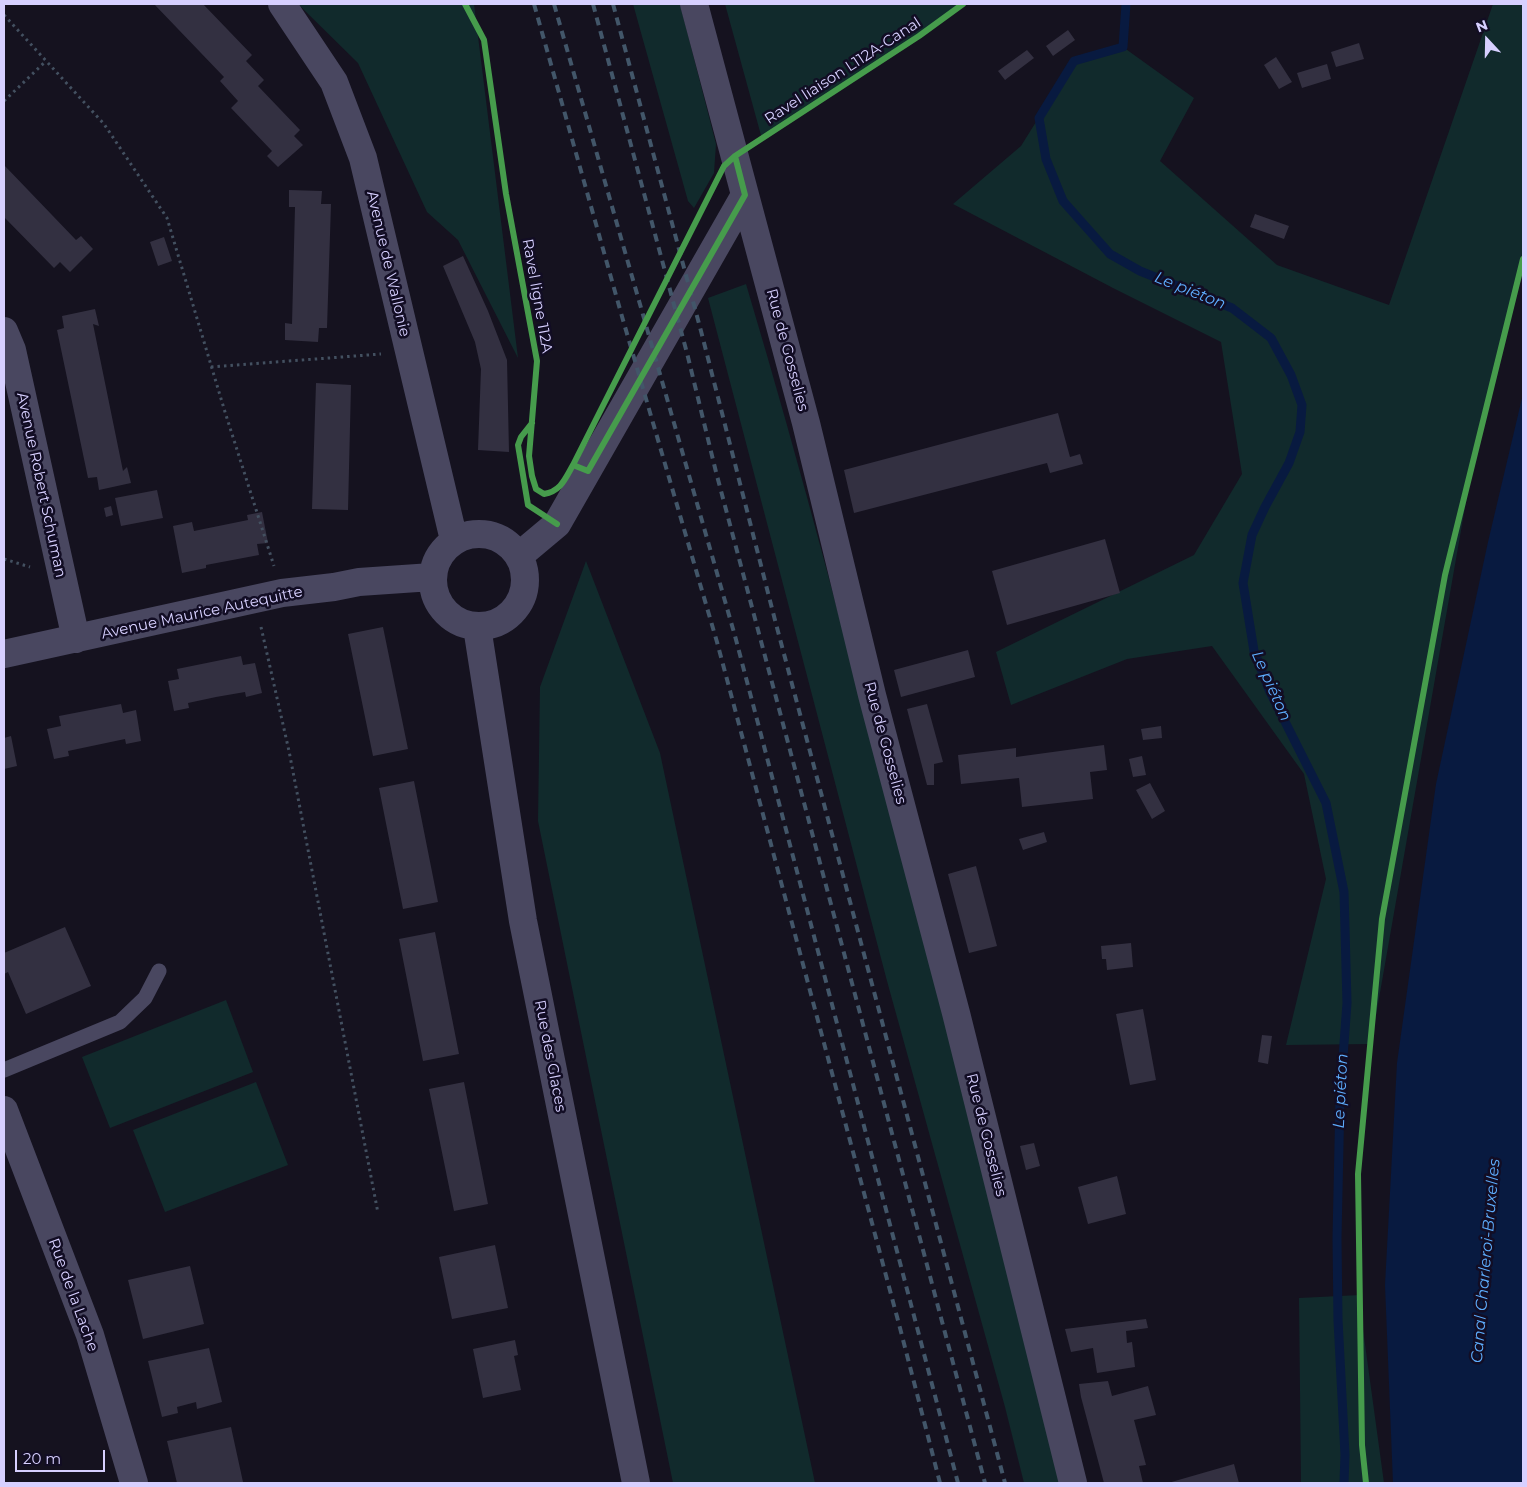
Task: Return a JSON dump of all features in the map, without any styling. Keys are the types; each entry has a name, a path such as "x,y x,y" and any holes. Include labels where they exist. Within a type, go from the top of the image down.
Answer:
{"street":[{"name":"Avenue de Wallonie","path":"282,4 334,82 363,158 454,540"},
{"name":"Rue de Gosselies","path":"694,4 806,423 872,695 956,1013 1073,1483"},
{"path":"520,555 557,524 745,195"},
{"name":"Avenue Robert Schuman","path":"4,331 12,350 76,639"},
{"path":"478,532 503,539 520,555 526,581 520,603 499,622 477,627 457,621 436,600 432,577 439,554 454,540 478,532"},
{"name":"Avenue Maurice Autequitte","path":"4,654 282,593 359,582 432,577"},
{"name":"Rue des Glaces","path":"477,627 523,921 636,1483"},
{"name":"Rue de la Lache","path":"4,1110 90,1335 134,1483"}],"lane":[{"path":"4,1070 120,1022 145,998 159,971"}],"path":[{"path":"4,15 104,124 168,218 211,366 282,593"},
{"path":"4,101 46,61"},
{"path":"211,366 409,351"},
{"path":"255,599 289,751 378,1213"}],"green space":[{"path":"298,4 474,4 518,358 458,240 427,212 358,63"},
{"path":"633,4 680,4 716,144 714,173 694,208 688,201"},
{"path":"725,4 962,4 946,17 762,139"},
{"path":"1493,4 1523,4 1523,253 1473,462 1371,1044 1286,1045 1326,879 1304,774 1212,646 1127,659 1011,705 996,652 1194,555 1242,474 1221,342 953,204 1021,146 1074,61 1123,47 1194,98 1160,161 1277,265 1389,305"},
{"path":"746,284 845,636 1062,1483 1024,1483 1005,1407 887,981 708,298"},
{"path":"586,561 660,753 815,1483 673,1483 538,821 540,687"},
{"path":"226,1000 253,1072 110,1128 82,1057"},
{"path":"256,1082 288,1165 165,1212 133,1130"},
{"path":"1360,1295 1361,1315 1384,1483 1301,1483 1299,1298"}],"water":[{"name":"Canal Charleroi-Bruxelles","path":"1523,394 1523,1483 1393,1483 1385,1285 1397,1063 1436,784 1488,542"}],"building":[{"path":"154,4 203,4 252,55 246,61 264,80 258,86 300,130 294,136 303,145 278,167 267,156 272,151 231,108 238,101 220,81 224,77"},
{"path":"1068,30 1075,40 1053,56 1046,46"},
{"path":"1359,43 1364,59 1336,67 1331,52"},
{"path":"1027,50 1034,58 1005,80 998,71"},
{"path":"1276,57 1292,82 1279,89 1264,65"},
{"path":"1327,64 1331,79 1302,88 1297,73"},
{"path":"4,165 76,240 81,236 93,249 70,272 60,262 54,268 4,217"},
{"path":"289,190 322,191 321,204 331,204 327,328 319,328 318,342 285,340 285,323 292,324 295,207 289,207"},
{"path":"1255,214 1289,226 1284,239 1250,227"},
{"path":"164,237 172,261 158,266 150,242"},
{"path":"463,256 488,311 507,360 509,452 478,450 481,369 475,342 443,266"},
{"path":"95,309 99,326 93,324 123,471 127,467 131,483 99,490 97,477 88,478 57,330 64,328 62,316"},
{"path":"316,383 351,385 348,510 312,509"},
{"path":"1058,413 1070,457 1080,454 1083,464 1050,473 1047,463 854,513 844,470"},
{"path":"157,490 163,518 121,526 115,498"},
{"path":"111,506 113,515 106,517 104,508"},
{"path":"262,512 268,543 257,544 259,555 206,565 206,568 182,573 173,526 192,522 194,531 248,520 247,515"},
{"path":"1105,539 1120,593 1007,625 992,571"},
{"path":"383,627 408,749 373,756 348,634"},
{"path":"968,650 975,677 901,697 894,670"},
{"path":"241,656 243,665 255,663 262,693 246,697 245,692 216,697 188,703 189,708 174,711 168,681 179,679 177,669"},
{"path":"121,704 123,713 136,710 141,741 126,744 125,739 68,751 69,756 54,759 47,729 61,726 59,716"},
{"path":"927,704 943,762 934,764 934,785 927,785 907,709"},
{"path":"1161,726 1162,738 1143,740 1141,729"},
{"path":"11,736 17,766 4,769 4,738"},
{"path":"1104,745 1107,770 1090,772 1093,799 1022,807 1019,778 961,784 958,755 1016,748 1016,757"},
{"path":"1142,756 1146,775 1133,777 1129,759"},
{"path":"414,781 438,902 403,909 379,788"},
{"path":"1150,783 1165,811 1152,819 1136,790"},
{"path":"1044,832 1047,842 1023,850 1019,839"},
{"path":"976,866 997,946 969,953 948,874"},
{"path":"65,927 91,986 26,1014 8,972 4,974 4,953"},
{"path":"435,932 459,1054 423,1061 399,939"},
{"path":"1131,943 1133,967 1107,970 1106,959 1102,959 1101,946"},
{"path":"1143,1009 1156,1080 1130,1085 1116,1014"},
{"path":"1262,1035 1272,1036 1268,1064 1258,1062"},
{"path":"464,1082 488,1204 454,1211 429,1089"},
{"path":"1034,1143 1040,1166 1026,1170 1020,1146"},
{"path":"1117,1176 1126,1214 1088,1224 1078,1187"},
{"path":"495,1245 508,1308 452,1319 439,1257"},
{"path":"190,1266 204,1324 143,1339 128,1280"},
{"path":"1146,1319 1148,1328 1126,1331 1127,1343 1132,1342 1135,1367 1097,1373 1093,1348 1071,1352 1065,1329"},
{"path":"515,1340 518,1355 514,1356 521,1390 483,1398 473,1349"},
{"path":"209,1348 222,1402 197,1409 196,1402 177,1407 178,1413 162,1417 148,1361"},
{"path":"1108,1381 1112,1396 1148,1386 1156,1415 1134,1420 1146,1465 1139,1466 1143,1483 1104,1483 1079,1384"},
{"path":"231,1427 243,1482 177,1483 167,1441"},
{"path":"1234,1464 1239,1483 1168,1483"}],"waterway":[{"name":"Le piéton","path":"1126,4 1123,47 1074,61 1039,118 1046,159 1063,201 1110,254 1140,271 1232,308 1271,338 1291,375 1302,405 1300,432 1289,463 1252,535 1243,583 1254,651 1270,692 1326,803 1344,892 1347,1003 1340,1098 1337,1238 1338,1320 1345,1455 1344,1483"}],"railway":[{"path":"534,4 623,320 717,642 940,1483"},
{"path":"554,4 735,636 958,1483"},
{"path":"593,4 985,1483"},
{"path":"613,4 1005,1483"}],"cycle path":[{"name":"Ravel liaison L112A-Canal","path":"465,4 484,40 506,194 537,361 529,456 536,489 544,494 555,490 565,480 724,166 735,156 919,36 963,4"},
{"path":"573,465 588,471 745,195 735,156"},
{"path":"1366,1483 1362,1445 1358,1174 1382,919 1445,575 1523,259"},
{"path":"532,423 521,437 518,445 528,505 557,524"}]}
